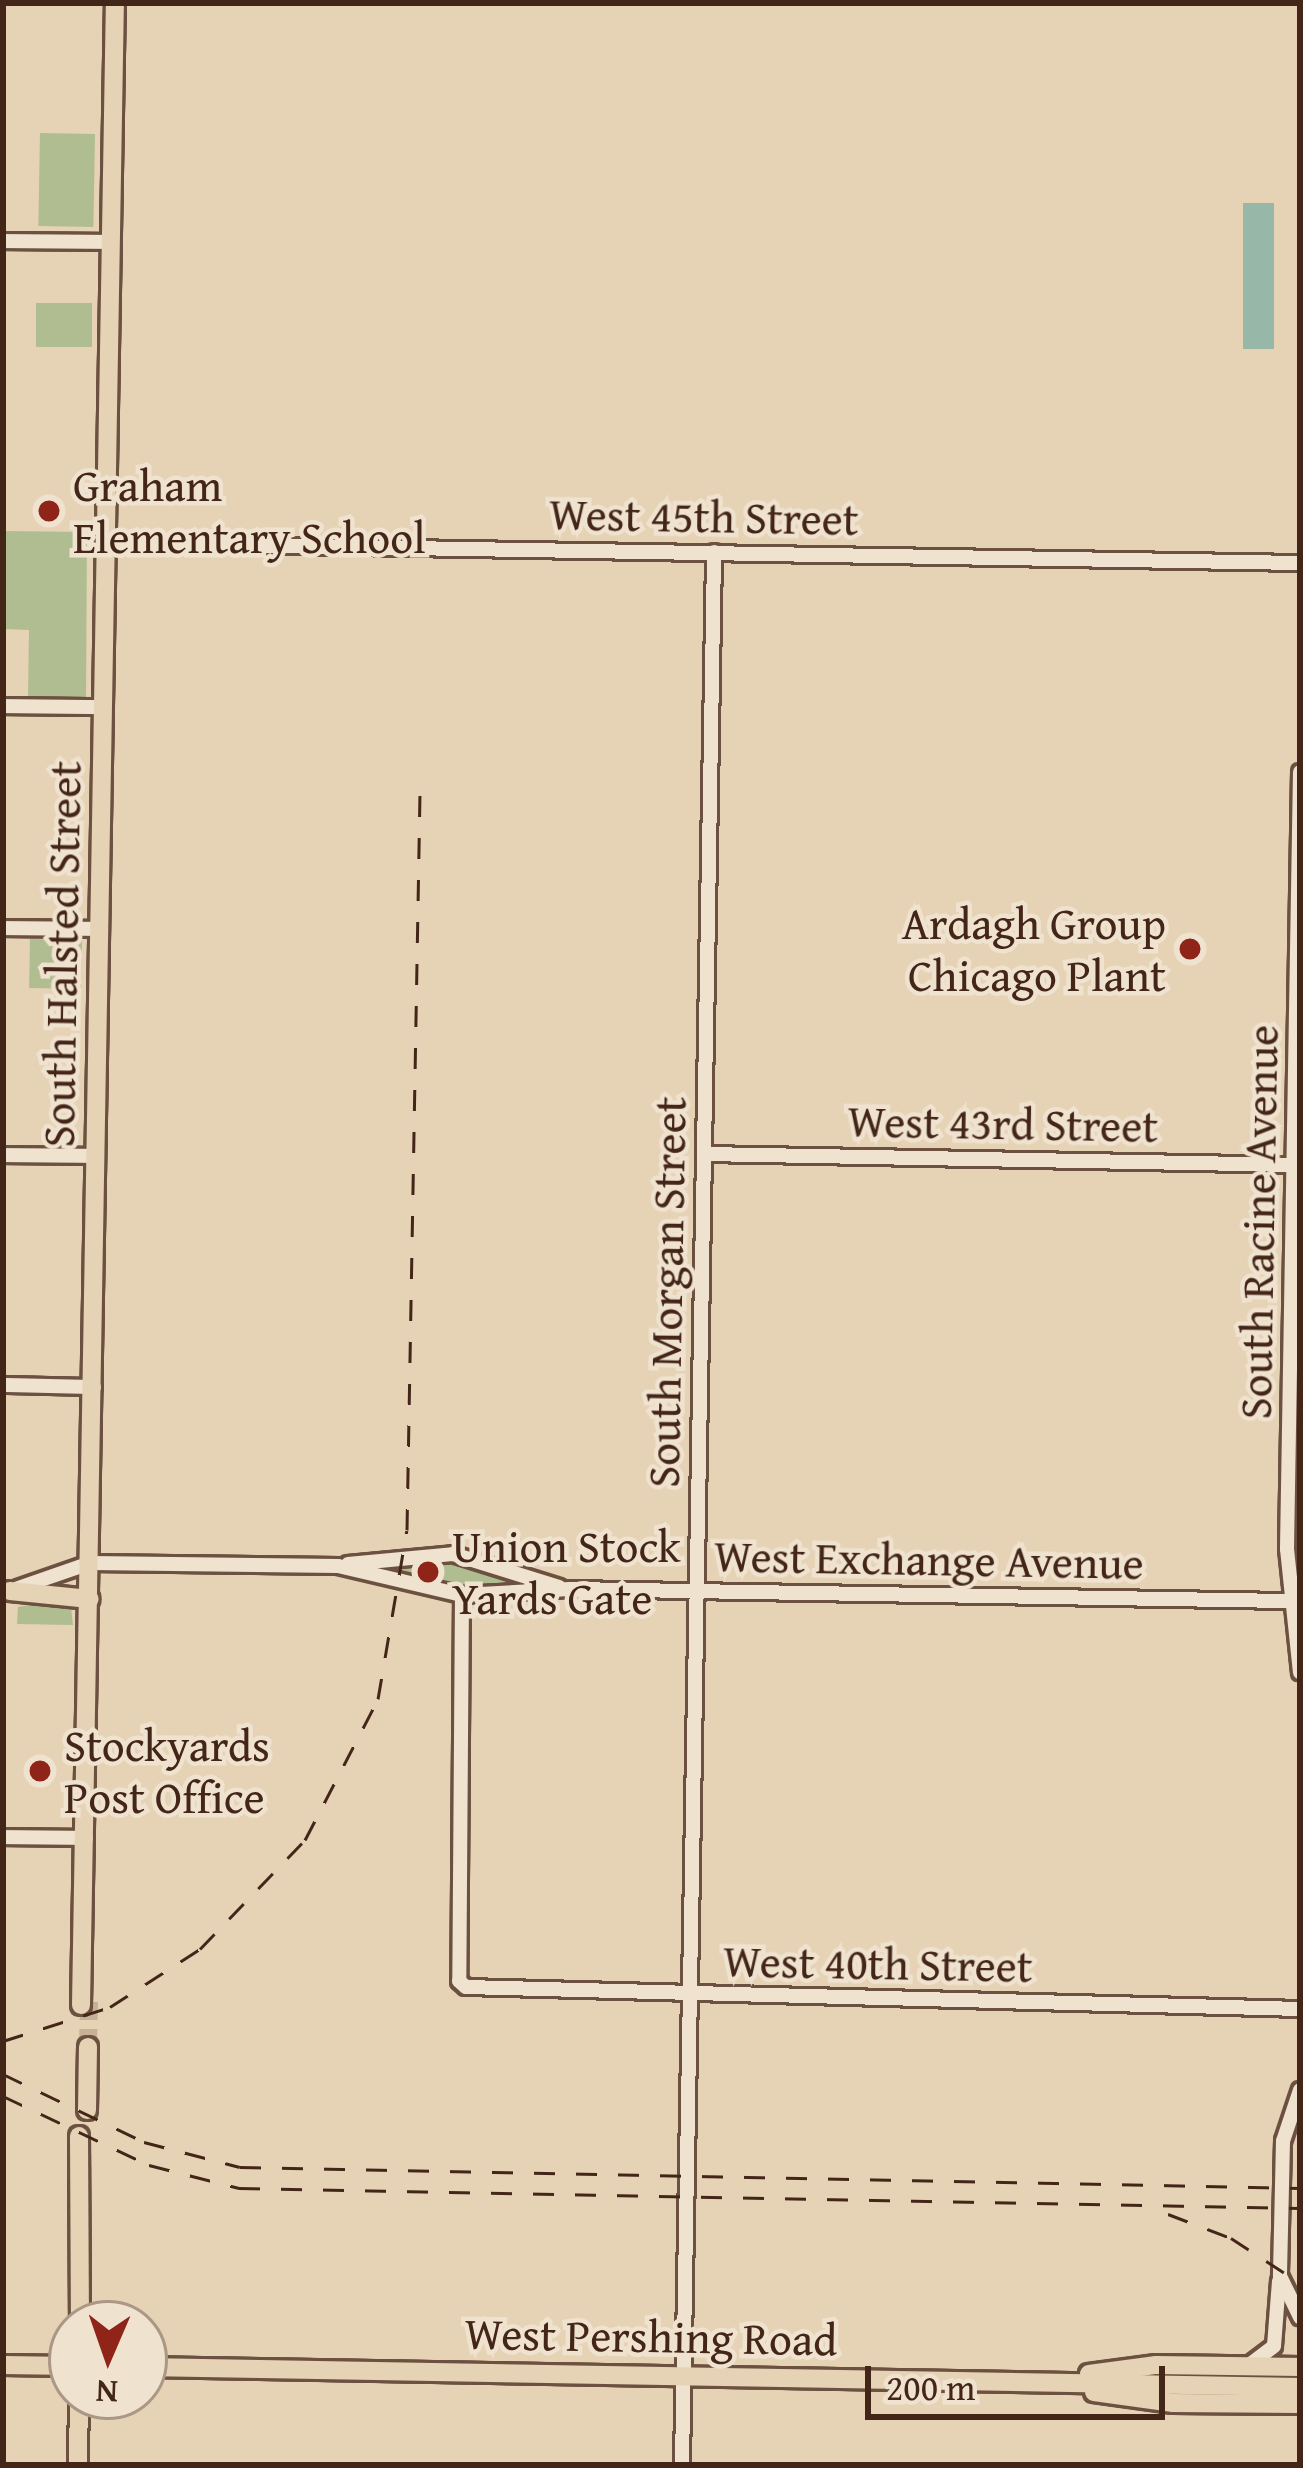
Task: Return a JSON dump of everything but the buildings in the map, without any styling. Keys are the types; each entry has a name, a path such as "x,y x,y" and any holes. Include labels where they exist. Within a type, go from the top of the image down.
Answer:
{"main road":[{"name":"South Halsted Street","path":"85,2003 115,3"},
{"path":"6,1592 90,1599"},
{"path":"83,2108 84,2049"},
{"path":"80,2300 83,2138"},
{"path":"3,2365 48,2366"},
{"path":"1018,2381 1156,2365 1300,2367"},
{"name":"West Pershing Road","path":"168,2367 1294,2387"},
{"path":"1018,2381 1173,2403 1300,2404"},
{"path":"78,2465 79,2420"}],"street":[{"path":"3,241 112,242"},
{"name":"West 45th Street","path":"107,543 1300,562"},
{"name":"South Morgan Street","path":"682,2465 714,552"},
{"path":"3,706 104,707"},
{"name":"South Racine Avenue","path":"1300,772 1296,1372 1288,1600 1300,1672"},
{"path":"3,928 101,929"},
{"name":"West 43rd Street","path":"704,1154 1297,1165"},
{"path":"3,1155 97,1156"},
{"path":"3,1385 94,1387"},
{"name":"West Exchange Avenue","path":"6,1592 90,1563 338,1566 453,1554 570,1589"},
{"name":"West Exchange Avenue","path":"338,1566 462,1595 570,1589 1288,1600"},
{"name":"West 40th Street","path":"462,1595 459,1981 477,1993 1300,2009"},
{"path":"3,1837 86,1838"},
{"path":"1246,2366 1274,2347 1283,2141 1300,2090"},
{"path":"1280,2276 1300,2317"}],"shaded area":[{"path":"40,133 95,134 93,227 38,226"},
{"path":"1243,203 1274,203 1274,349 1243,349"},
{"path":"36,303 92,303 92,347 36,347"},
{"path":"3,531 87,532 86,699 28,698 29,630 3,629"},
{"path":"30,939 82,940 81,989 29,988"},
{"path":"449,1561 526,1588 449,1589 378,1568"},
{"path":"57,1600 71,1607 73,1625 17,1624 18,1607"}],"tunnel":[{"path":"88,2047 89,2000"}],"railway":[{"path":"3,2041 110,2007 200,1949 305,1840 378,1699 407,1530 420,795"},
{"path":"3,2074 144,2142 240,2167 1300,2188"},
{"path":"3,2096 149,2165 239,2188 1300,2208"},
{"path":"1168,2214 1231,2238 1300,2283"}],"place":[{"name":"Graham Elementary School","path":"49,511"},
{"name":"Ardagh Group Chicago Plant","path":"1190,949"},
{"name":"Union Stock Yards Gate","path":"428,1572"},
{"name":"Stockyards Post Office","path":"40,1771"}]}
